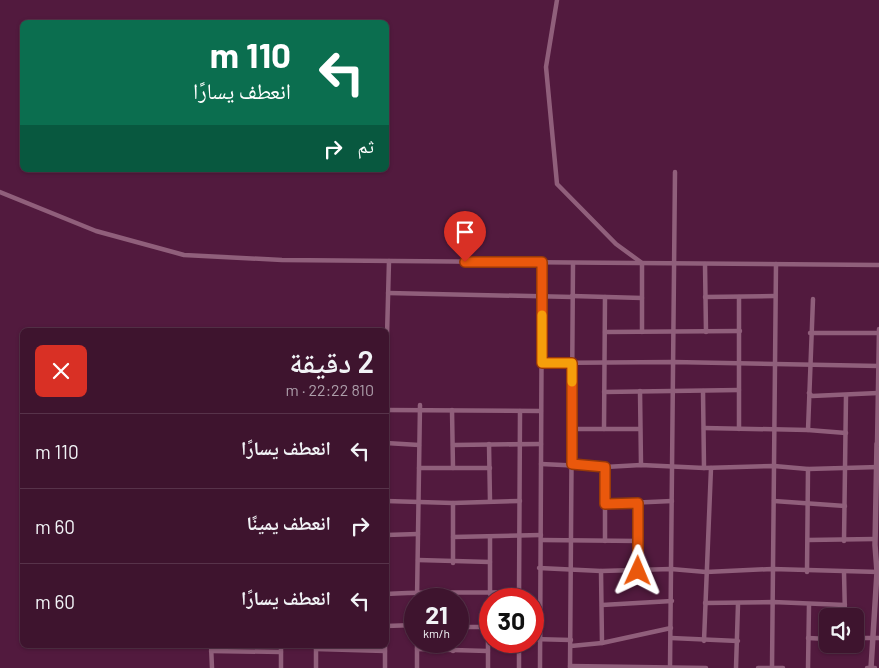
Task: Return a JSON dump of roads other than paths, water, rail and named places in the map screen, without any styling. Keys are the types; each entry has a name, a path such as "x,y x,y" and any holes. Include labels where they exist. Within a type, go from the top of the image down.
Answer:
{"street":[{"path":"557,0 546,67 557,184 616,244 642,263"},
{"path":"670,667 672,628 673,332 676,172"},
{"path":"0,192 96,231 184,255 282,260 879,265"},
{"path":"387,328 388,261"},
{"path":"539,588 542,262"},
{"path":"572,263 570,667 706,668"},
{"path":"642,263 642,332"},
{"path":"705,264 706,332"},
{"path":"772,668 776,264"},
{"path":"388,293 642,298"},
{"path":"705,297 775,296"},
{"path":"604,429 605,297"},
{"path":"739,297 739,429"},
{"path":"808,430 810,333 813,300"},
{"path":"867,668 873,668 876,637 879,329"},
{"path":"604,332 740,331"},
{"path":"810,333 879,333"},
{"path":"542,363 673,362 879,366"},
{"path":"604,392 739,390"},
{"path":"640,391 641,465"},
{"path":"703,391 704,468"},
{"path":"809,393 812,396 846,396 878,393"},
{"path":"844,541 846,396"},
{"path":"389,410 420,408 542,411"},
{"path":"418,588 420,408"},
{"path":"452,410 453,468"},
{"path":"519,588 520,411"},
{"path":"704,428 808,430 846,433"},
{"path":"572,429 640,429"},
{"path":"389,443 419,444"},
{"path":"489,444 490,501"},
{"path":"452,445 541,444"},
{"path":"541,464 605,467 672,465 704,468 774,466 808,469 878,467"},
{"path":"605,467 605,541"},
{"path":"419,468 490,468"},
{"path":"704,641 711,468"},
{"path":"807,572 808,469"},
{"path":"389,501 453,503 520,501"},
{"path":"605,504 672,501"},
{"path":"774,501 808,505 845,506"},
{"path":"453,503 453,562"},
{"path":"638,503 638,571"},
{"path":"389,535 418,534"},
{"path":"453,537 520,535 605,541 639,541"},
{"path":"490,537 490,588"},
{"path":"808,540 876,543"},
{"path":"418,560 490,562"},
{"path":"539,568 601,571 671,569 706,572 772,569 807,572 878,572"},
{"path":"601,571 602,643"},
{"path":"705,603 773,602 845,605 844,572"},
{"path":"389,594 404,592"},
{"path":"602,605 672,600"},
{"path":"736,668 738,604"},
{"path":"808,668 809,605"},
{"path":"389,626 404,625"},
{"path":"571,646 602,643 672,628"},
{"path":"671,638 704,641 738,641"},
{"path":"808,638 819,639"},
{"path":"544,639 571,640"},
{"path":"212,648 212,668"},
{"path":"281,668 282,648"},
{"path":"316,648 316,668"},
{"path":"324,648 350,651 385,651 385,668"},
{"path":"212,651 281,652"},
{"path":"417,653 417,668"},
{"path":"488,653 488,668"},
{"path":"519,653 519,668"},
{"path":"540,653 540,668"},
{"path":"758,668 783,668"}]}
